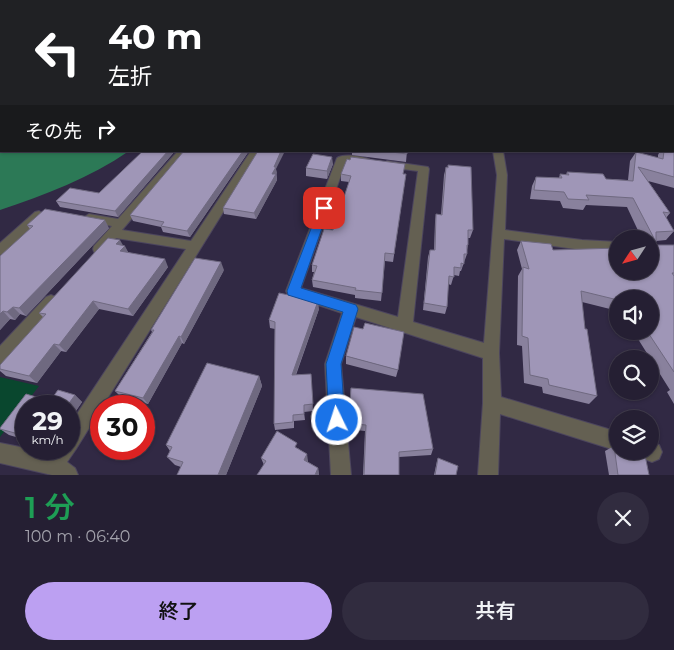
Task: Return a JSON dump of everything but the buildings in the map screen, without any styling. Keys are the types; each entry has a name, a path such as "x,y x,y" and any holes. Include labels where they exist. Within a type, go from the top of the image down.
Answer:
{"street":[{"path":"87,262 183,152"},
{"path":"80,425 255,152"},
{"path":"488,475 492,403 491,353 502,175 498,152"},
{"path":"405,324 424,169 342,158 293,291 405,324 491,353"},
{"path":"0,250 44,210 54,212"},
{"path":"73,215 194,246"},
{"path":"499,234 582,246 609,247"},
{"path":"0,356 60,291"},
{"path":"341,475 333,364 351,309"},
{"path":"492,403 609,439"},
{"path":"0,453 62,463"}],"green space":[{"path":"0,152 128,152 99,170 67,185 0,210"},
{"path":"0,377 39,386 32,395 15,395 15,417 0,437"}],"route":[{"path":"324,208 293,291 351,309 333,364 337,420"}]}
